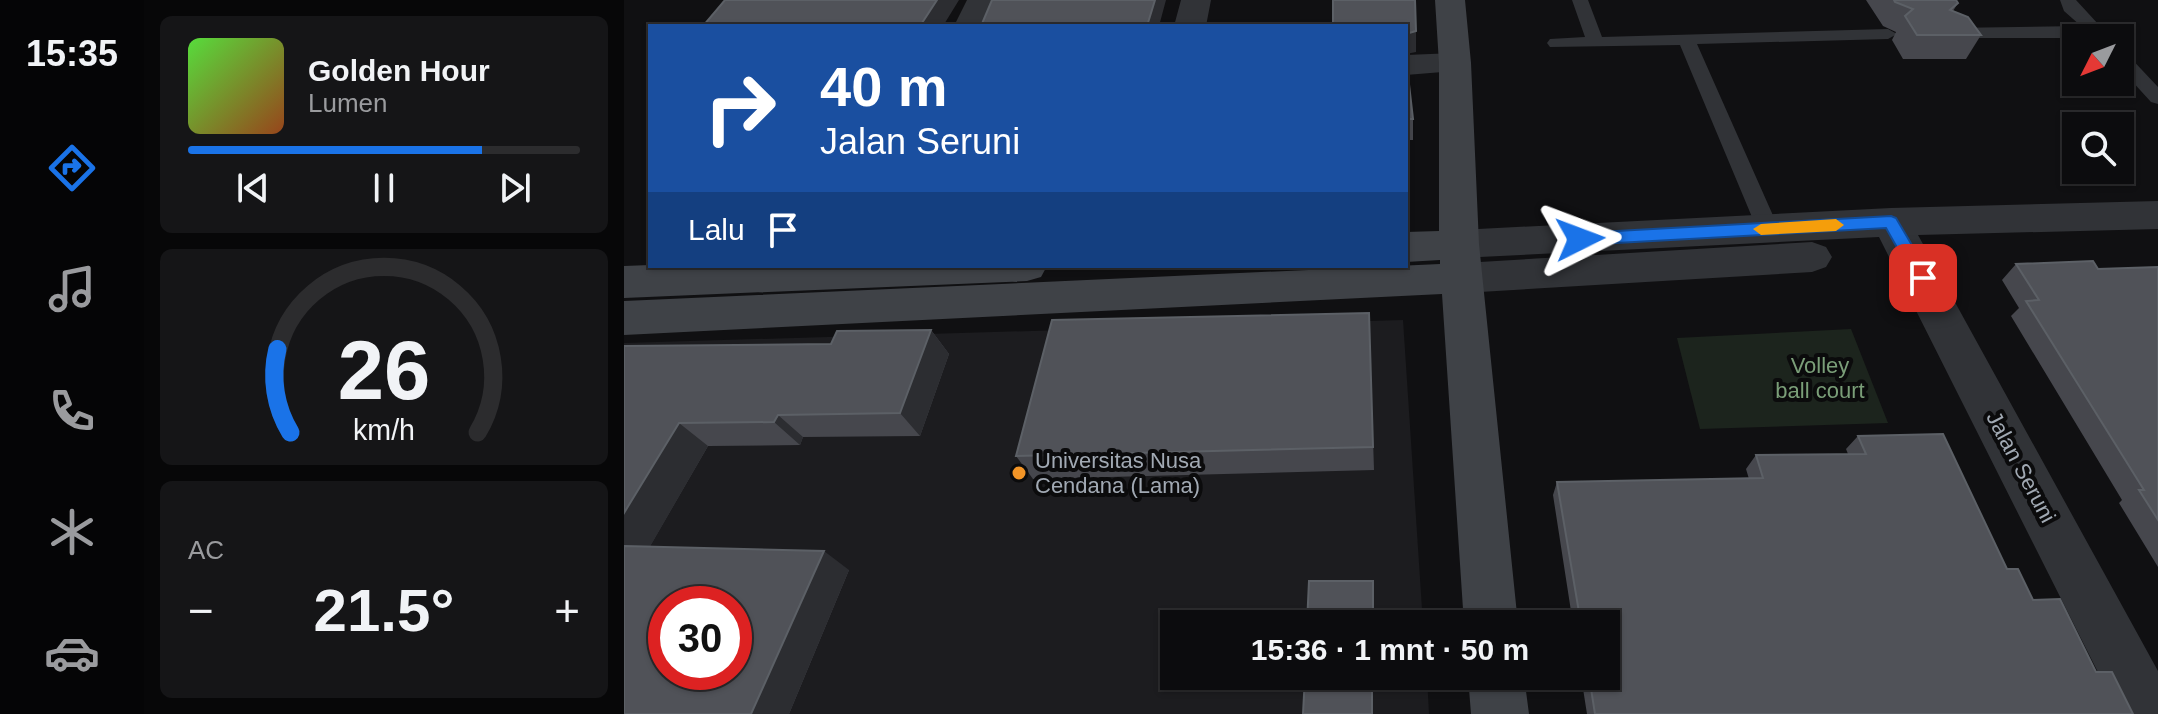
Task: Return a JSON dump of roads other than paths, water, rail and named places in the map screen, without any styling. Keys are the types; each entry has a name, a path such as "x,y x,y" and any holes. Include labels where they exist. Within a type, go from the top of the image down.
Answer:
{"street":[{"path":"971,24 982,0"},
{"path":"1190,24 1196,0"},
{"path":"1450,0 1461,261 1490,610"},
{"path":"1408,65 1455,63"},
{"path":"1408,265 1900,236 2158,215"},
{"path":"1408,248 1461,261 1768,229 1900,236 2158,241"},
{"name":"Jalan Seruni","path":"1900,236 2150,714"},
{"path":"624,282 948,268"},
{"path":"624,318 1358,268"},
{"path":"1497,690 1500,714"}],"lane":[{"path":"1580,0 1595,42"},
{"path":"2068,0 2070,7 2088,24"},
{"path":"1948,33 2062,34"},
{"path":"1556,43 1888,34"},
{"path":"1687,41 1768,229"},
{"path":"2134,72 2158,98"}],"place":[{"name":"Universitas Nusa Cendana (Lama)","path":"1019,473"}],"park label":[{"name":"Volley ball court","path":"1820,378"}]}
